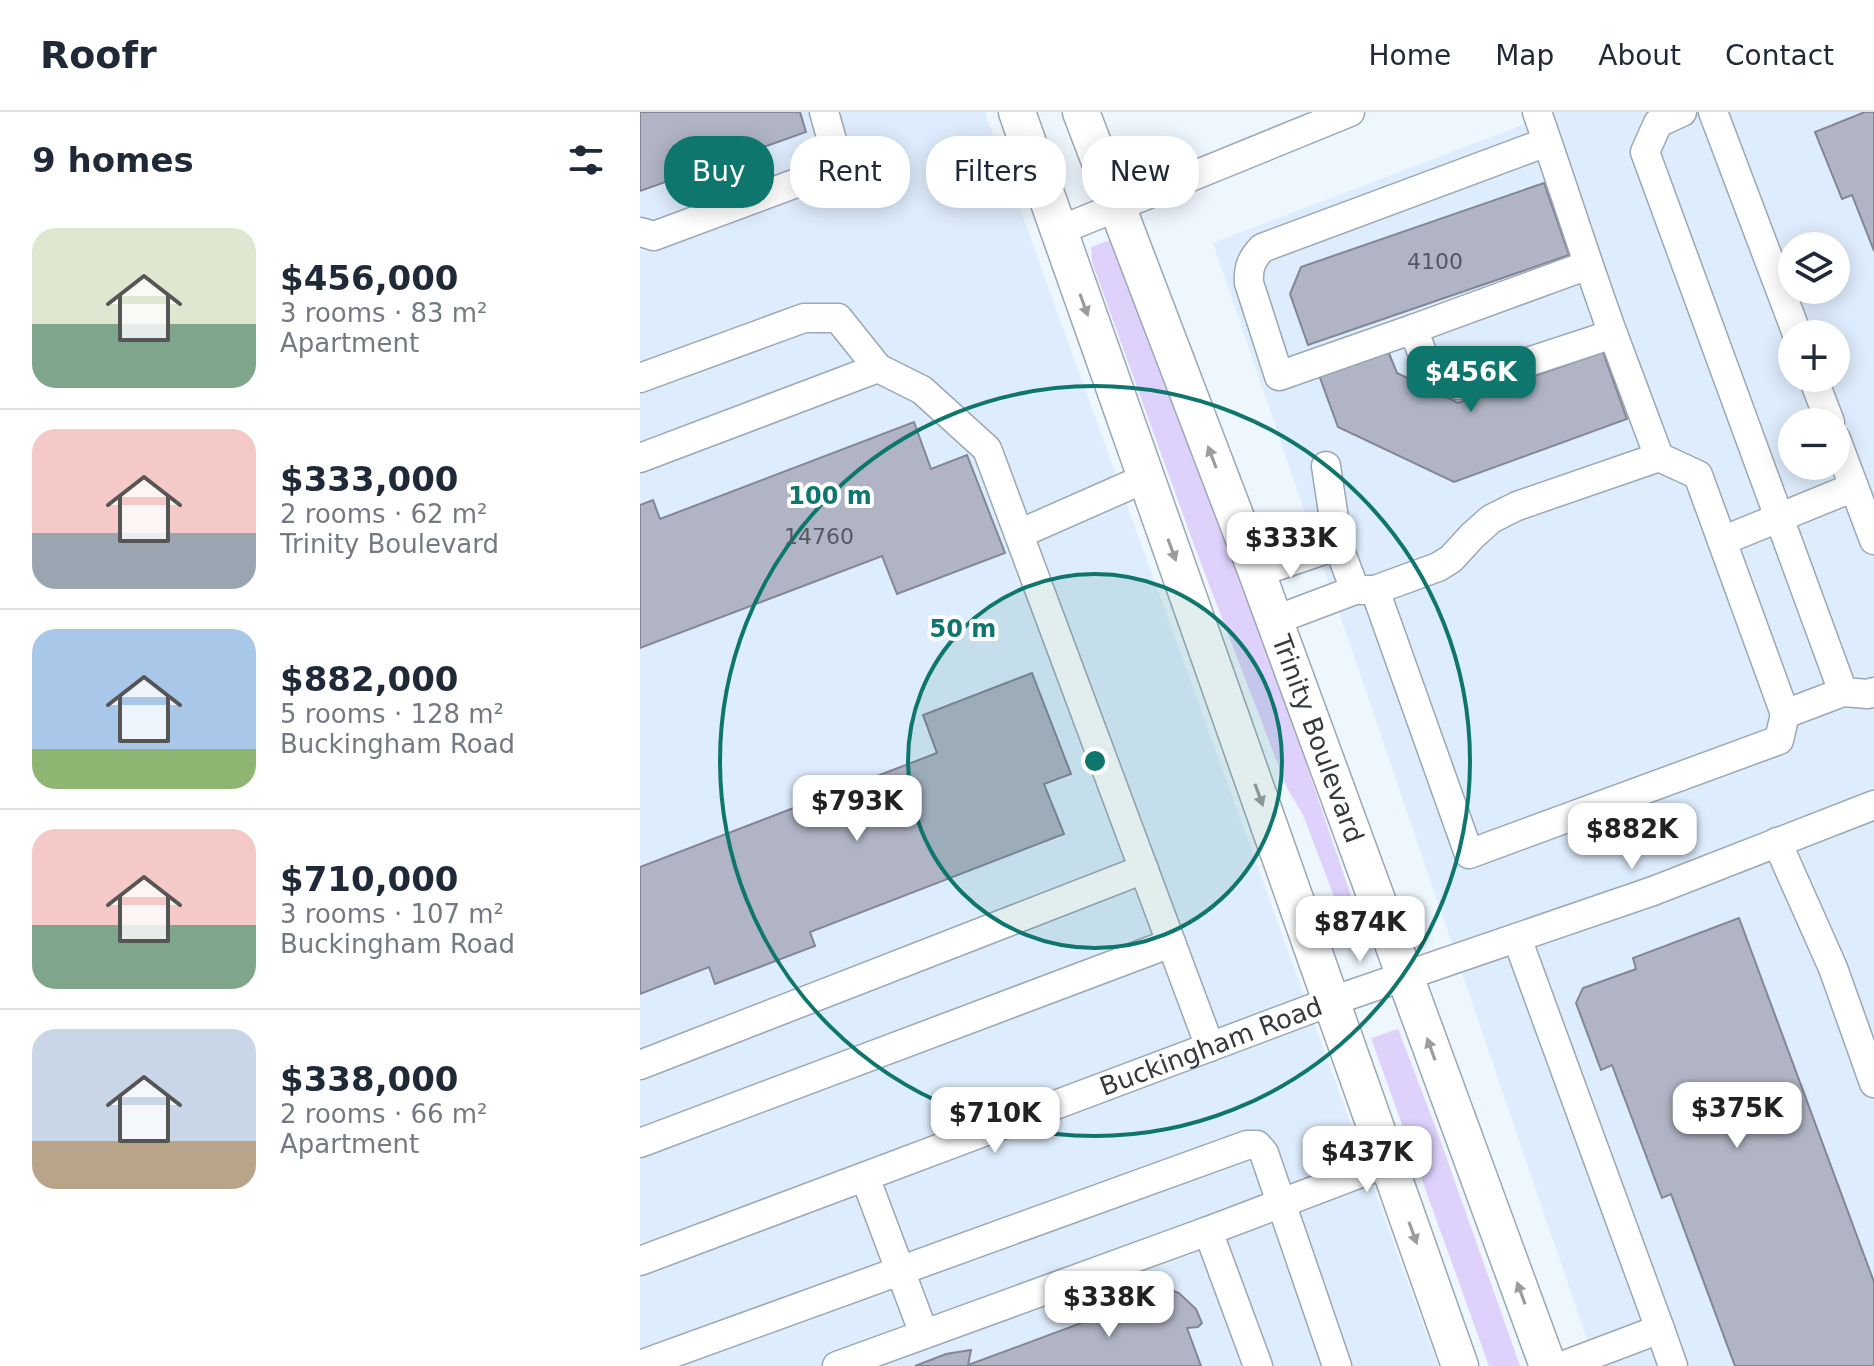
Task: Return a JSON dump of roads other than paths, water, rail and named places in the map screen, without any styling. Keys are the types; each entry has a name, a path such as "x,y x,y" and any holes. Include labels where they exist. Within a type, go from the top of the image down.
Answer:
{"main road":[{"path":"1017,112 1460,1366"},
{"name":"Trinity Boulevard","path":"1081,112 1090,136"},
{"name":"Trinity Boulevard","path":"1117,208 1257,573 1548,1366"}],"street":[{"path":"640,232 654,236 818,175 834,147 824,112"},
{"path":"1199,174 1350,112"},
{"path":"1537,112 1588,265 1659,457"},
{"path":"1682,112 1658,123 1645,152 1843,692"},
{"path":"1713,112 1792,320"},
{"path":"1547,142 1262,248 1248,268 1249,283 1279,376 1588,265"},
{"path":"1058,231 1115,208"},
{"path":"640,378 804,318 838,318 878,368 922,390 987,449 1210,1047"},
{"path":"1413,329 1426,363 1458,385 1613,334"},
{"path":"640,458 878,368"},
{"path":"1273,621 1365,590 1438,567 1451,559 1491,519 1517,506 1659,457 1698,475 1785,714 1779,740 1469,854 1365,590 1338,545 1326,466"},
{"path":"1850,476 1874,540"},
{"path":"1019,534 1146,478"},
{"path":"1722,541 1854,487"},
{"path":"1257,573 1338,545"},
{"path":"1785,714 1843,692 1874,692"},
{"name":"Buckingham Road","path":"640,1261 1332,1001 1653,891 1874,805"},
{"path":"1777,842 1833,968 1874,1083"},
{"path":"640,1065 1144,869"},
{"path":"1517,938 1673,1366"},
{"path":"640,1143 1171,943"},
{"path":"640,1365 1247,1145 1257,1145 1264,1153 1337,1366"},
{"path":"837,1366 1387,1163"},
{"path":"865,1177 924,1334"},
{"path":"1208,1231 1258,1366"},
{"path":"1562,1366 1660,1329"}]}
